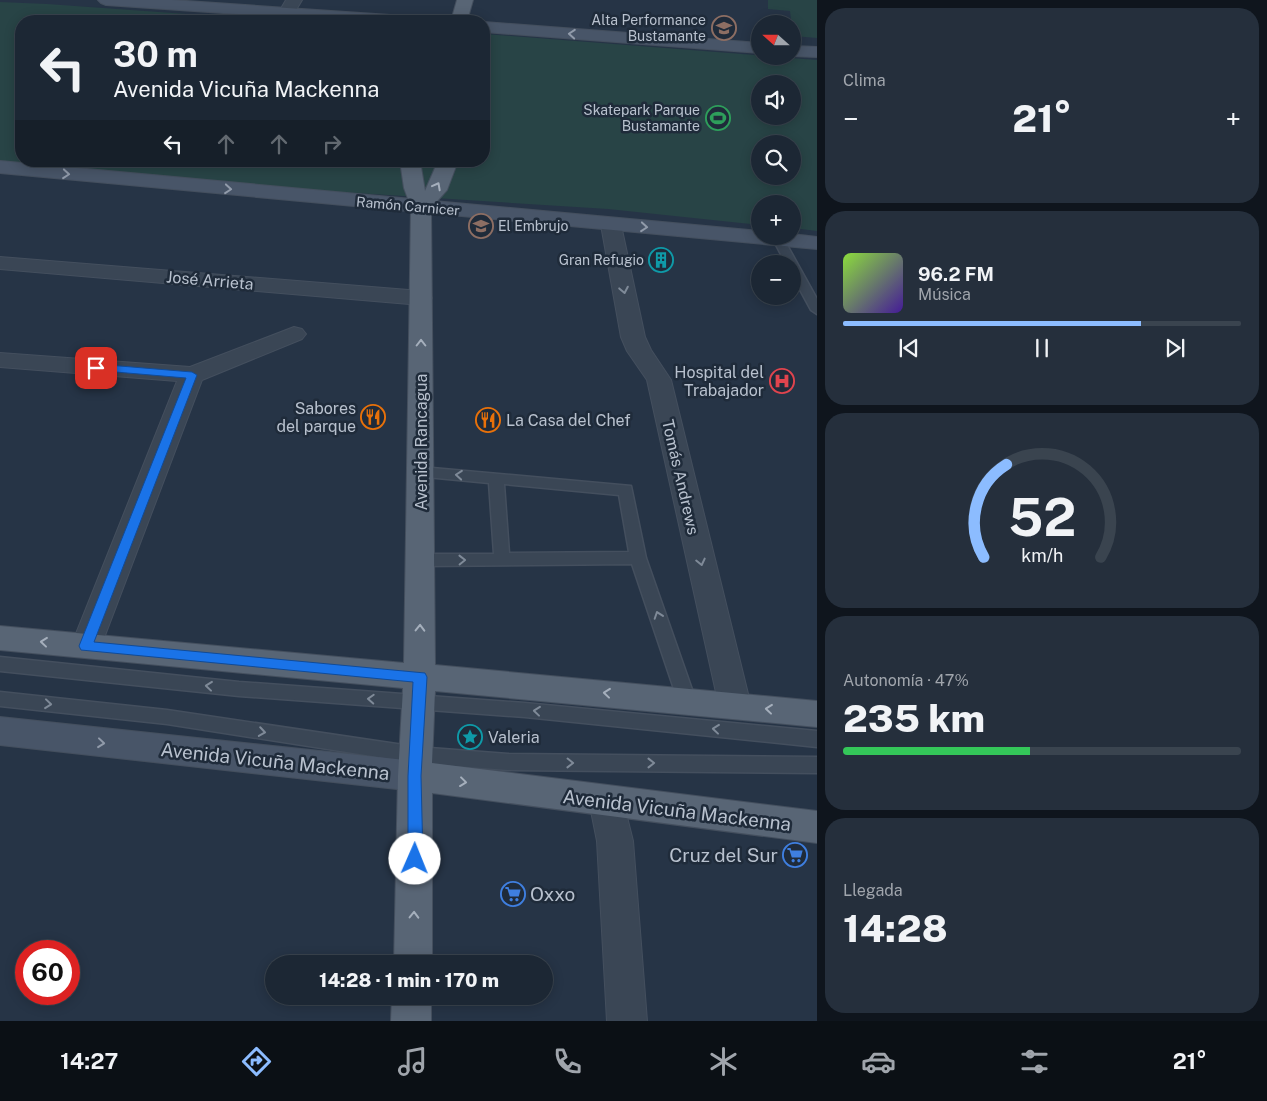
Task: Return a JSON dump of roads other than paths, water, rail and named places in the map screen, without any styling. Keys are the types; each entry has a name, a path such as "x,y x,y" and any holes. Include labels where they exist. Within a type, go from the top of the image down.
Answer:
{"main road":[{"path":"106,0 291,6 359,15"},
{"path":"461,15 465,0"},
{"path":"490,27 751,47"},
{"path":"801,51 817,52"},
{"name":"Ramón Carnicer","path":"0,167 421,208 751,237"},
{"name":"Avenida Rancagua","path":"411,167 414,188 421,208 420,690 416,765 413,955"},
{"path":"421,208 437,190 446,167"},
{"name":"Ramón Carnicer","path":"801,241 817,243"},
{"path":"0,638 86,646 420,690 687,701 817,714"},
{"name":"Avenida Vicuña Mackenna","path":"0,731 416,765 606,801 817,828"},
{"path":"411,1021 412,1005"}],"street":[{"name":"Tomás Andrews","path":"612,224 633,337 639,351 659,380 735,706"},
{"name":"José Arrieta","path":"0,263 420,298"},
{"path":"0,360 192,375 294,334"},
{"path":"86,646 192,375"},
{"path":"606,801 616,840 626,1021"}],"lane":[{"path":"781,245 817,310"},
{"path":"421,472 626,490 638,558 687,701"},
{"path":"496,478 502,559"},
{"path":"421,560 638,558"},
{"path":"0,664 239,689 420,690 525,710 817,739"},
{"path":"0,699 166,717 416,765 508,762 817,765"}],"place":[{"name":"Alta Performance Bustamante","path":"724,28"},
{"name":"Skatepark Parque Bustamante","path":"718,118"},
{"name":"El Embrujo","path":"481,226"},
{"name":"Gran Refugio","path":"661,260"},
{"name":"Hospital del Trabajador","path":"782,381"},
{"name":"Sabores del parque","path":"373,417"},
{"name":"La Casa del Chef","path":"488,420"},
{"name":"Valeria","path":"470,737"},
{"name":"Cruz del Sur","path":"795,855"},
{"name":"Oxxo","path":"513,894"}]}
